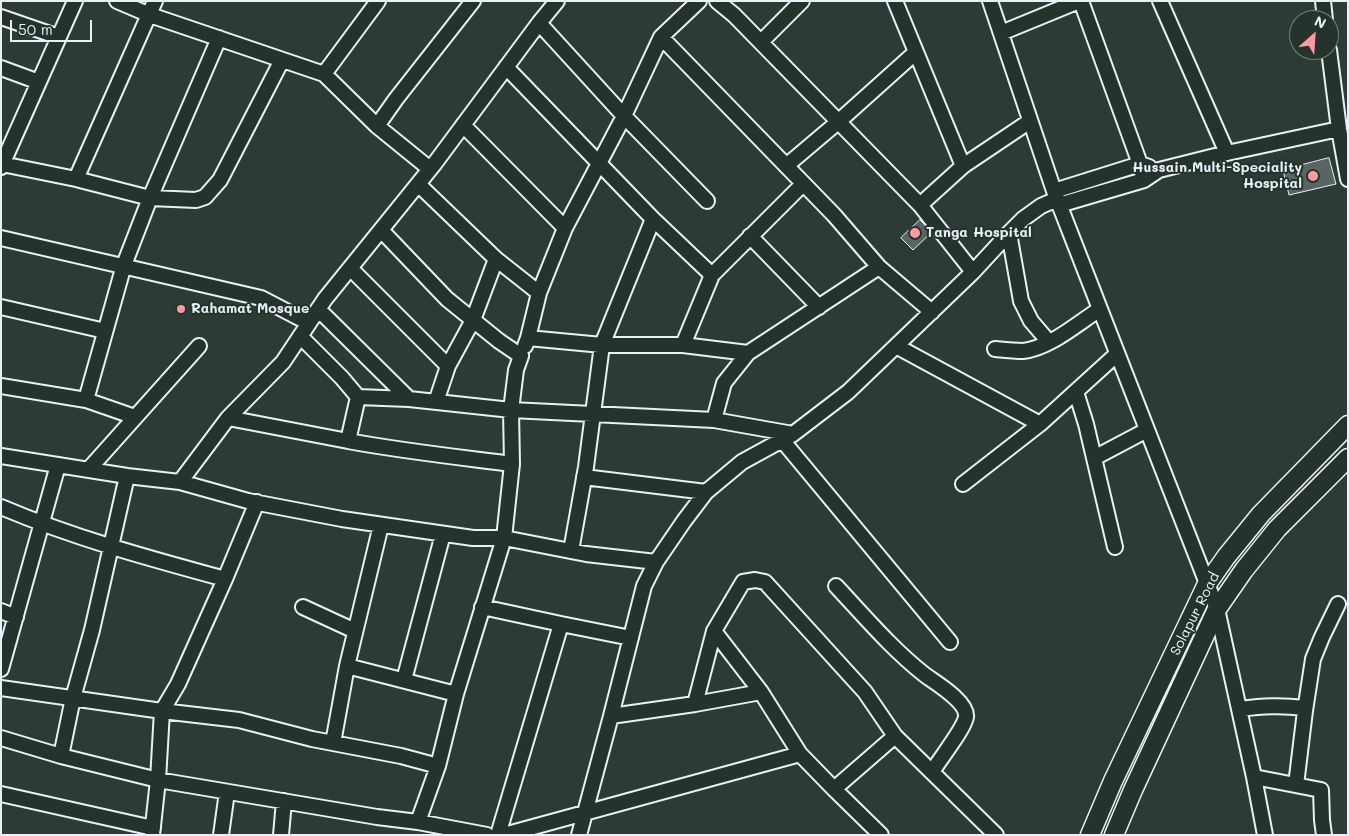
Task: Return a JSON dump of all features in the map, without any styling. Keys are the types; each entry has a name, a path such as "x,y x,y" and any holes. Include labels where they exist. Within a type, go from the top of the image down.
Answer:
{"main road":[{"name":"Solapur Road","path":"1090,835 1113,781 1207,584 1260,514 1348,425"},
{"name":"Solapur Road","path":"1114,835 1217,609 1244,570 1277,529 1348,458"}],"street":[{"path":"75,1 39,82 5,150 2,166 76,180 150,198 196,200 205,197 220,180 282,60"},
{"path":"116,1 152,8 219,38 324,74 377,126 430,169"},
{"path":"324,74 378,1"},
{"path":"377,126 473,1"},
{"path":"180,482 228,418 283,362 318,309 430,169 557,1"},
{"path":"418,822 438,766 456,694 504,538 512,464 511,410 516,370 528,338 539,292 565,228 600,164 661,37 699,1"},
{"path":"717,1 761,42 920,205 973,272"},
{"path":"761,42 802,1"},
{"path":"895,1 963,166"},
{"path":"990,1 1056,198 1217,609 1265,835"},
{"path":"1001,33 1080,1 1140,164 1144,180"},
{"path":"1160,1 1227,153"},
{"path":"76,180 152,8"},
{"path":"1,17 59,37"},
{"path":"539,23 624,116 707,201"},
{"path":"661,37 834,216 879,267 932,312"},
{"path":"86,400 124,265 150,198 219,38"},
{"path":"786,166 916,52"},
{"path":"1330,60 1347,175"},
{"path":"506,67 653,219 712,274"},
{"path":"1,68 39,82"},
{"path":"920,205 963,166 1030,121"},
{"path":"463,125 565,228"},
{"path":"1056,198 1144,180 1159,170 1339,129"},
{"path":"579,835 644,586 656,562 706,492 742,462 788,437 848,392 973,272 1023,219 1040,206 1140,164 1159,170"},
{"path":"418,184 496,259 539,292"},
{"path":"684,345 712,274 803,184"},
{"path":"571,552 584,477 602,345 653,219"},
{"path":"381,230 447,299 520,356"},
{"path":"1009,234 1021,301 1031,321 1049,342"},
{"path":"750,236 819,306"},
{"path":"1,238 261,298 309,323"},
{"path":"436,402 448,366 472,320 496,259"},
{"path":"714,420 724,383 748,353 879,267"},
{"path":"350,268 448,366"},
{"path":"1,307 106,331"},
{"path":"995,349 1025,351 1041,346 1100,308"},
{"path":"318,309 408,399"},
{"path":"300,336 358,397 408,399 511,410 714,420 788,437 950,642"},
{"path":"528,338 602,345 684,345 748,353"},
{"path":"89,469 199,346"},
{"path":"896,346 1040,424"},
{"path":"963,484 1040,424 1117,354"},
{"path":"1,386 86,400 135,417"},
{"path":"1076,392 1083,412 1115,547"},
{"path":"348,441 358,397"},
{"path":"228,418 348,441 512,464"},
{"path":"1094,458 1147,430"},
{"path":"1,456 127,476 180,482 257,502 342,519 473,538 504,538 571,552 656,562"},
{"path":"1,669 58,465"},
{"path":"60,756 92,630 127,476"},
{"path":"584,477 706,492"},
{"path":"1,794 152,831 158,780 162,711 178,684 257,502"},
{"path":"1,507 42,524 111,547 225,579"},
{"path":"333,743 347,666 381,525"},
{"path":"404,680 443,534"},
{"path":"695,704 714,631 743,582 755,580 765,582 865,692 895,736 996,835"},
{"path":"836,586 895,649 946,690 964,708 966,717 961,728 932,772"},
{"path":"1296,785 1313,659 1338,604"},
{"path":"303,607 355,631"},
{"path":"482,607 631,638"},
{"path":"1,611 16,616"},
{"path":"498,835 561,624"},
{"path":"714,631 761,692 800,754 881,835"},
{"path":"347,666 456,694"},
{"path":"1,688 239,720 438,766"},
{"path":"611,716 761,692"},
{"path":"1239,709 1272,705 1305,708"},
{"path":"834,789 895,736"},
{"path":"1,738 60,756 158,780 487,835"},
{"path":"504,835 800,754"},
{"path":"1254,777 1321,790 1324,835"},
{"path":"222,835 227,792"},
{"path":"281,835 284,801"}],"building":[{"path":"1329,158 1336,184 1289,195 1283,170"},
{"path":"920,220 932,232 913,250 901,238"}],"place":[{"name":"Hussain Multi-Speciality Hospital","path":"1313,176"},
{"name":"Tanga Hospital","path":"915,233"},
{"name":"Rahamat Mosque","path":"181,309"}]}
